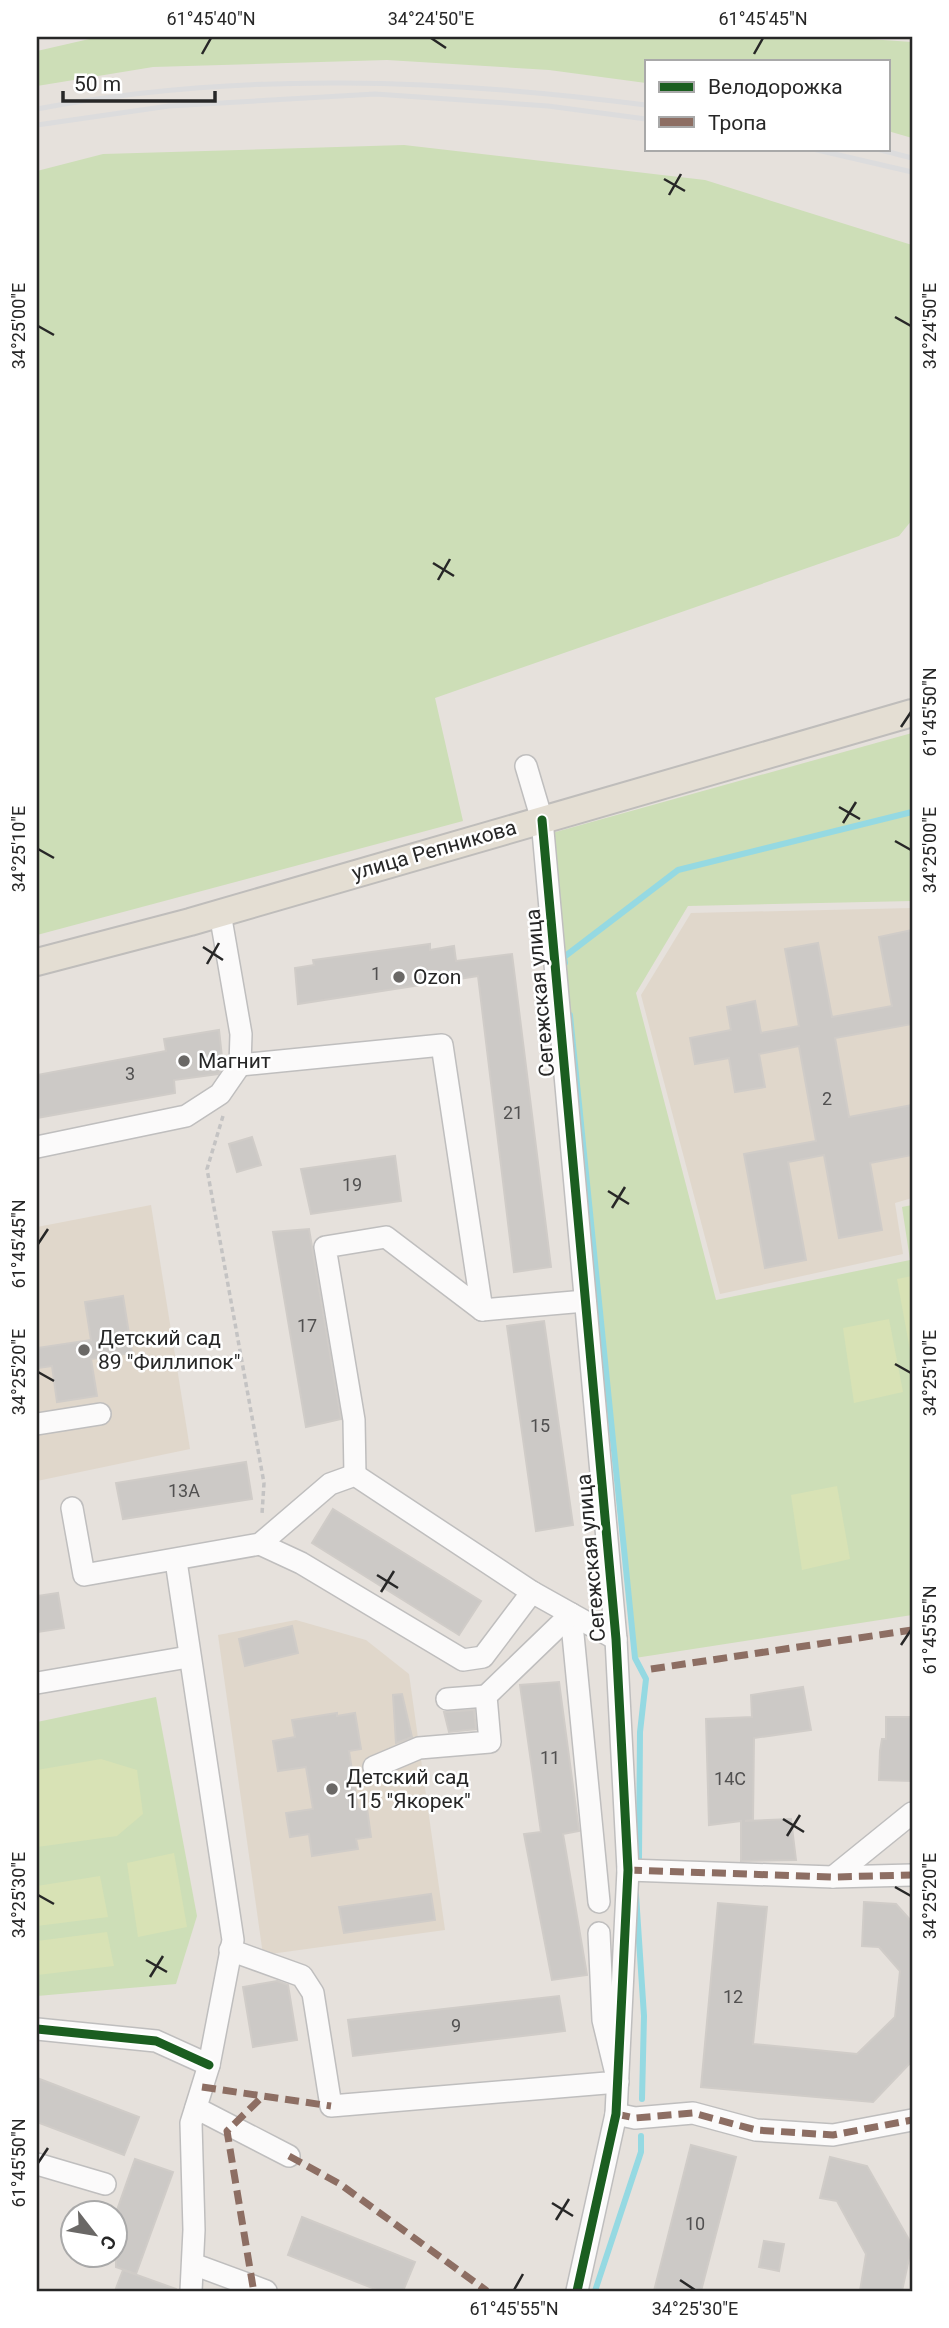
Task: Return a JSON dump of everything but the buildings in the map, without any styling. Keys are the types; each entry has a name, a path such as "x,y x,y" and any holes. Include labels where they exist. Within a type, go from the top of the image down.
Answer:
{"main road":[{"name":"улица Репникова","path":"37,962 220,913 912,713"}],"street":[{"name":"Сегежская улица","path":"526,766 542,820 616,1639 628,1870 616,2114 577,2291"},
{"path":"37,1147 186,1116 220,1094 240,1065 241,1034 220,913"},
{"path":"240,1065 442,1045 482,1310"},
{"path":"355,1475 354,1420 325,1247 386,1237 482,1310 585,1301"},
{"path":"37,1424 100,1414"},
{"path":"72,1508 84,1575 176,1561 260,1544 330,1484 355,1475"},
{"path":"355,1475 532,1592 616,1639"},
{"path":"260,1544 301,1563 463,1660 483,1657 532,1592"},
{"path":"176,1561 188,1657 233,1940 209,2066 191,2123 191,2291"},
{"path":"447,1699 486,1696 571,1614"},
{"path":"571,1614 598,1902"},
{"path":"37,1683 188,1657"},
{"path":"374,1767 419,1748 490,1742 486,1696"},
{"path":"833,1877 912,1813"},
{"path":"628,1870 833,1877 912,1875"},
{"path":"230,1951 302,1976 313,1993 331,2106 618,2082 603,2020 599,1933"},
{"path":"37,2029 156,2041 209,2066"},
{"path":"196,2108 289,2156"},
{"path":"616,2114 635,2118 693,2113 756,2130 833,2135 911,2124"},
{"path":"37,2164 104,2184"},
{"path":"193,2264 266,2291"}],"path":[{"path":"227,1104 206,1169 264,1483 260,1544"}],"shaded area":[{"path":"912,908 912,1198 895,1203 903,1254 720,1294 641,995 691,913"},
{"path":"151,1205 190,1449 37,1481 37,1227"},
{"path":"296,1620 366,1640 409,1674 445,1930 263,1955 218,1635"}],"green space":[{"path":"98,37 840,37 912,42 912,138 890,132 890,60 645,60 645,83 549,70 387,60 153,67 37,86 37,51"},
{"path":"404,145 705,180 912,245 912,520 899,536 435,698 463,821 37,935 37,171 103,154"},
{"path":"912,733 912,901 688,906 636,993 716,1300 910,1260 902,1207 912,1205 912,1615 635,1658 552,833"},
{"path":"912,1276 912,1350 910,1350 897,1279"},
{"path":"889,1319 903,1392 854,1403 843,1328"},
{"path":"837,1486 850,1559 802,1570 791,1495"},
{"path":"156,1697 197,1916 176,1984 37,1996 37,1722"},
{"path":"101,1759 137,1770 143,1814 117,1836 37,1847 37,1770"},
{"path":"174,1853 187,1927 138,1937 127,1863"},
{"path":"100,1876 108,1917 37,1926 37,1886"},
{"path":"107,1932 114,1966 37,1975 37,1941"}],"waterway":[{"path":"565,963 564,957 678,870 912,812"},
{"path":"570,1015 635,1658 646,1679 640,1732 639,1858"},
{"path":"636,1895 644,2016 642,2099"},
{"path":"595,2291 641,2152 641,2136"}],"railway":[{"path":"37,109 189,89 341,83 494,89 645,105"},
{"path":"37,125 169,106 375,94 548,106 645,119"},
{"path":"817,150 912,172"},
{"path":"881,150 912,158"}],"marked path":[{"path":"651,1669 912,1630"},
{"path":"628,1870 833,1877 912,1875"},
{"path":"202,2087 331,2106"},
{"path":"253,2287 227,2131 263,2096"},
{"path":"616,2114 635,2118 693,2113 756,2130 833,2135 912,2120"},
{"path":"289,2156 340,2184 487,2291"}],"cycle path":[{"path":"542,820 616,1639 628,1870 616,2114 577,2291"},
{"path":"37,2029 156,2041 209,2065"}],"place":[{"name":"Ozon","path":"399,977"},
{"name":"Магнит","path":"184,1061"},
{"name":"Детский сад 89 \"Филлипок\"","path":"84,1350"},
{"name":"Детский сад 115 \"Якорек\"","path":"332,1789"}]}
